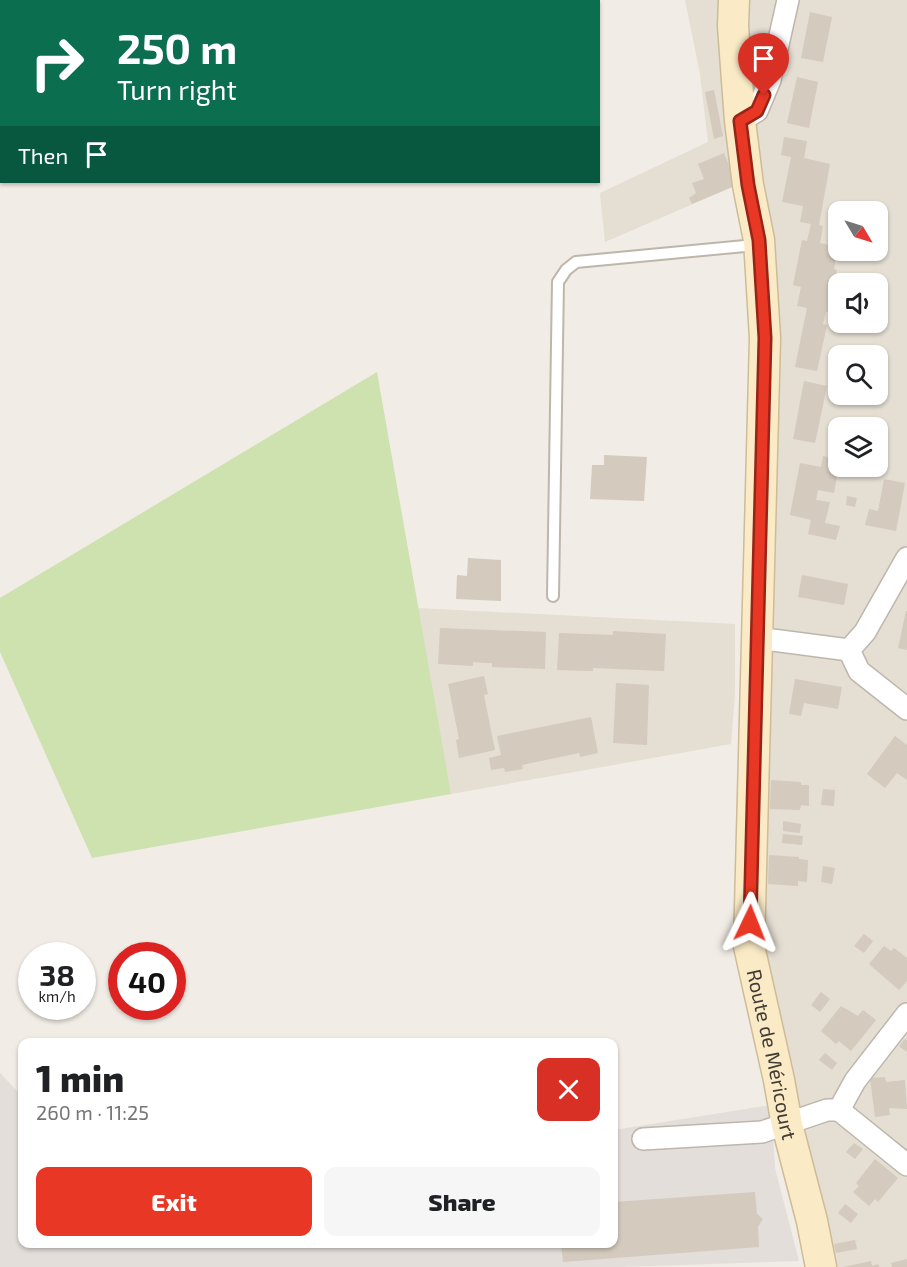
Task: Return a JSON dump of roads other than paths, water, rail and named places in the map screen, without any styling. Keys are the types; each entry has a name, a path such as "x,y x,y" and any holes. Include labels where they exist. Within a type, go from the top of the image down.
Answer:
{"street":[{"name":"Route de Méricourt","path":"734,0 733,26 740,121 748,185 759,240 765,338 765,407 749,946 787,1125 812,1221 821,1267"},
{"path":"740,121 757,111 770,80 788,0"},
{"path":"849,650 865,632 907,558"},
{"path":"757,638 849,650"},
{"path":"849,650 859,671 907,709"},
{"path":"839,1110 855,1080 907,1014"},
{"path":"643,1139 762,1132 827,1110 839,1110 907,1165"}],"lane":[{"path":"553,596 558,282 566,270 576,262 745,246 759,240"}]}
